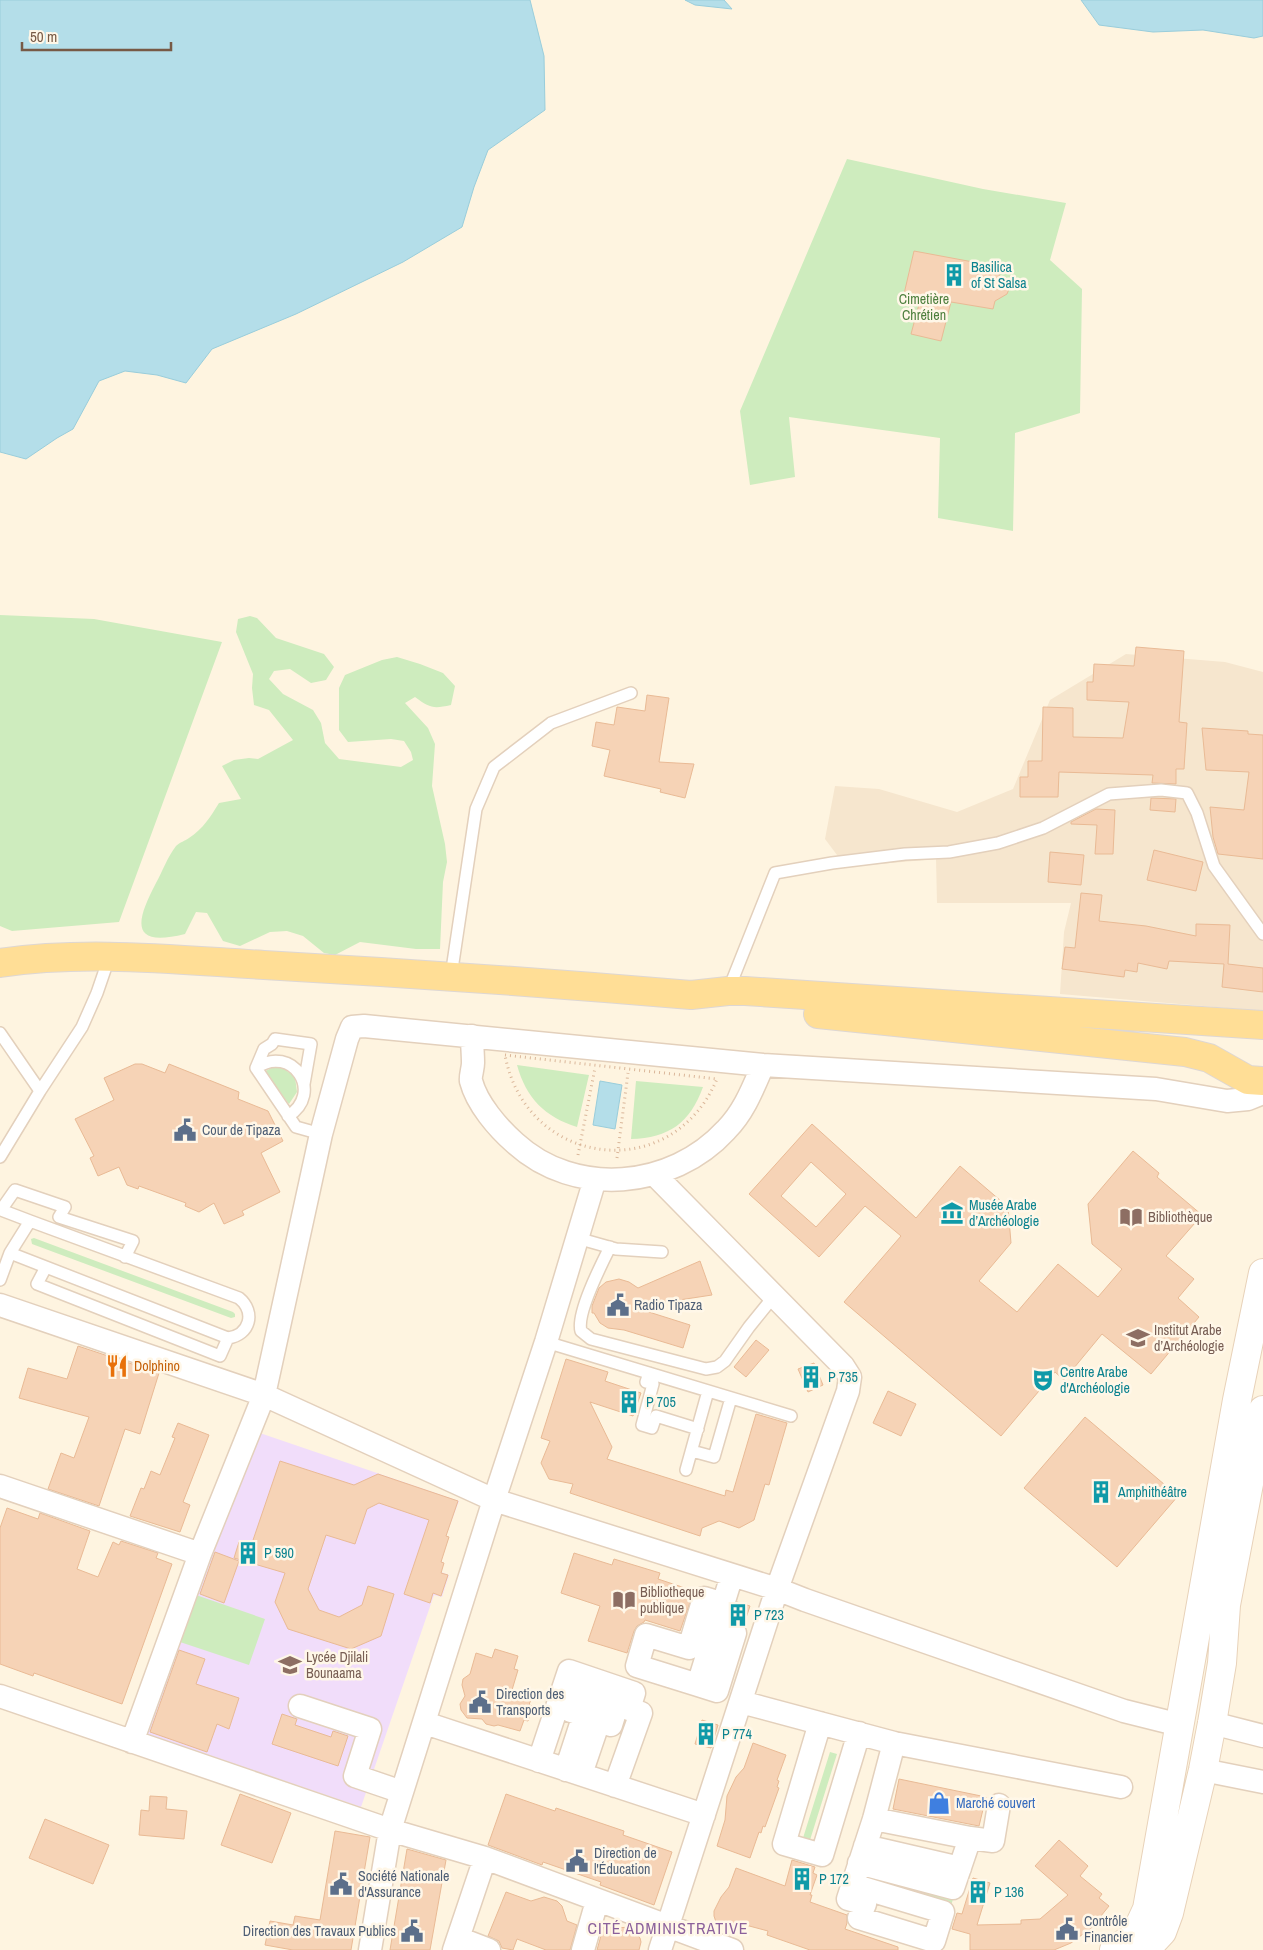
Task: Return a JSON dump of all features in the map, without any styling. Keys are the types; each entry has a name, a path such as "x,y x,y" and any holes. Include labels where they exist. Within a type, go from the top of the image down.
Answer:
{"main road":[{"path":"0,963 64,958 109,958 451,976 691,995 727,1004 1185,1052 1209,1058 1248,1080 1263,1081"},
{"path":"691,995 728,991 1263,1025"},
{"path":"1137,1947 1147,1909 1237,1400 1263,1273"},
{"path":"1137,1947 1162,1932 1169,1913 1203,1770 1222,1663 1226,1605 1263,1410"}],"street":[{"path":"132,1742 200,1554 264,1395 321,1134 347,1038 352,1027 364,1026 472,1036 630,1061 763,1065 1156,1090 1227,1101 1248,1099 1263,1093"},
{"path":"472,1036 473,1064 471,1080 483,1107 501,1130 522,1149 546,1165 573,1175 603,1180 633,1179 655,1175 690,1160 706,1149 727,1130 744,1107 763,1065"},
{"path":"655,1175 843,1366 850,1377 848,1391 777,1589 660,1950"},
{"path":"370,1950 390,1830 546,1342 577,1238 603,1180"},
{"path":"0,1305 264,1395 494,1500 777,1589 1124,1711 1180,1725"},
{"path":"0,1486 200,1554"},
{"path":"724,1604 704,1598 689,1648 646,1635 637,1666 698,1685 717,1627 724,1604 732,1576"},
{"path":"538,1761 569,1671 634,1694 629,1709 641,1713 615,1786"},
{"path":"0,1696 390,1830 486,1858 732,1950"},
{"path":"741,1702 894,1743 1121,1787"},
{"path":"300,1706 370,1729 355,1776 402,1792"},
{"path":"425,1723 704,1815"},
{"path":"820,1723 784,1844 822,1855 859,1733"},
{"path":"1212,1723 1263,1736"},
{"path":"852,1885 867,1840 894,1743"},
{"path":"1203,1770 1263,1782"},
{"path":"867,1840 965,1853 993,1841 999,1805"},
{"path":"867,1840 953,1888 965,1853"},
{"path":"486,1858 456,1944 489,1950"},
{"path":"583,1950 597,1901"}],"lane":[{"path":"451,976 476,809 494,768 551,723 631,693"},
{"path":"728,991 775,873 832,863 905,854 949,852 998,842 1043,828 1109,794 1161,790 1187,793 1197,813 1214,866 1263,934"},
{"path":"0,1157 82,1027 97,993 109,958"},
{"path":"0,1033 40,1091"},
{"path":"256,1068 264,1050 275,1039 311,1044 303,1099 295,1112 288,1116"},
{"path":"256,1068 270,1061 285,1062 298,1071 304,1084"},
{"path":"256,1068 296,1128 321,1134"},
{"path":"10,1254 228,1338 243,1332 249,1322 250,1317 247,1306 239,1298 125,1257 1,1210 16,1190 64,1207 59,1217 133,1241 125,1257"},
{"path":"0,1280 10,1254 30,1221"},
{"path":"577,1238 610,1247 662,1252"},
{"path":"610,1247 599,1269 580,1320 581,1332 591,1339 706,1369 712,1368 725,1361 774,1296"},
{"path":"46,1267 37,1284 220,1356 228,1338"},
{"path":"546,1342 791,1416"},
{"path":"649,1373 646,1382 653,1384 642,1425 652,1428 656,1416 698,1429"},
{"path":"686,1470 708,1391"},
{"path":"692,1451 714,1457 731,1398"}],"path":[{"path":"505,1055 598,1057 630,1061 717,1079 707,1100 700,1109 674,1133 642,1147 619,1151 596,1149 580,1145 553,1132 527,1108 515,1088 505,1055"},
{"path":"573,1175 598,1057"},
{"path":"603,1180 619,1151 630,1061"}],"shaded area":[{"path":"1126,654 1225,662 1263,672 1263,1011 1060,994 1064,932 1071,903 937,903 936,859 846,867 825,839 835,786 879,789 957,812 1013,789 1050,700"},
{"name":"Lycée Djilali Bounaama","path":"251,1430 459,1501 446,1536 449,1537 441,1561 444,1563 441,1572 449,1575 442,1597 434,1595 361,1807 147,1734"}],"green space":[{"name":"Cimetière Chrétien","path":"847,159 983,189 1066,203 1050,260 1082,289 1080,413 1015,433 1013,531 938,518 940,438 789,417 795,477 750,485 740,411"},
{"path":"0,615 94,619 222,642 119,922 12,931 0,926"},
{"path":"250,616 257,618 276,638 324,654 334,667 326,680 311,683 290,669 274,671 269,679 283,694 313,710 321,723 325,743 339,759 401,767 413,760 411,752 404,741 391,739 348,742 339,730 339,688 345,675 382,660 397,657 443,673 455,686 451,705 432,707 415,697 405,703 428,728 435,744 432,786 445,844 447,862 443,882 440,949 416,949 360,942 335,955 324,953 303,936 287,931 270,932 240,946 223,941 207,913 196,912 185,934 154,937 146,934 142,928 144,909 176,846 203,826 219,803 241,799 222,766 234,760 258,759 293,740 269,710 254,705 253,674 236,632 238,619"},
{"path":"517,1065 589,1075 577,1127 555,1118 538,1105 526,1087"},
{"path":"273,1067 283,1068 295,1077 297,1092 289,1104 264,1072"},
{"path":"636,1081 703,1087 692,1110 676,1126 656,1136 631,1139"},
{"path":"34,1238 233,1312 235,1317 231,1318 32,1244 31,1239"},
{"path":"196,1595 265,1619 249,1665 180,1642"},
{"path":"830,1752 837,1754 810,1840 803,1838"},
{"path":"866,1875 953,1899 951,1906 864,1882"}],"water":[{"path":"0,0 530,0 544,56 545,110 488,150 462,227 403,262 296,314 212,349 186,383 157,375 125,371 99,381 73,429 26,459 0,452"},
{"path":"685,0 724,0 732,9 695,5"},
{"path":"1081,0 1263,0 1263,36 1254,38 1203,30 1153,32 1099,25"},
{"path":"600,1081 622,1085 615,1129 593,1125"}],"building":[{"name":"Basilica of St Salsa","path":"914,251 1000,267 999,278 1009,289 1007,294 995,301 993,309 951,302 941,341 911,334 921,297 904,294"},
{"path":"1136,647 1184,651 1179,722 1187,723 1184,769 1176,769 1176,784 1152,783 1153,775 1059,772 1058,797 1020,797 1020,777 1028,777 1028,761 1042,761 1043,707 1073,708 1073,737 1123,738 1129,702 1087,700 1087,682 1093,682 1094,664 1134,666"},
{"path":"647,695 669,698 659,762 694,764 685,798 660,792 661,789 604,776 610,750 592,746 596,722 614,725 617,707 645,711"},
{"path":"1202,728 1248,731 1248,734 1263,735 1263,859 1218,854 1213,837 1210,807 1244,810 1249,772 1206,770"},
{"path":"1151,798 1176,799 1175,812 1150,810"},
{"path":"1096,809 1115,810 1113,854 1095,854 1097,825 1071,824 1071,822"},
{"path":"1154,850 1203,862 1196,891 1147,880"},
{"path":"1050,852 1084,855 1081,885 1048,882"},
{"path":"1081,893 1102,895 1099,921 1146,926 1196,936 1196,924 1230,925 1228,964 1263,968 1263,992 1222,987 1224,964 1169,961 1167,969 1138,963 1137,972 1125,970 1124,977 1062,969 1065,947 1075,948"},
{"path":"135,1064 142,1064 165,1073 169,1064 239,1092 238,1099 268,1111 283,1141 261,1153 280,1192 242,1211 244,1215 224,1224 214,1203 199,1212 185,1206 186,1203 139,1186 138,1189 127,1185 119,1167 98,1176 90,1158 94,1156 75,1119 114,1100 104,1078"},
{"path":"812,1124 916,1218 960,1166 1008,1207 1011,1243 979,1281 1017,1312 1058,1264 1098,1297 1122,1269 1092,1244 1088,1204 1133,1151 1159,1173 1157,1177 1202,1215 1166,1256 1194,1279 1178,1298 1199,1317 1151,1374 1102,1334 1064,1380 1055,1372 1001,1436 844,1302 901,1236 865,1206 819,1257 749,1194","holes":["811,1162 846,1194 816,1227 781,1196"]},
{"path":"700,1261 712,1295 633,1307 690,1325 683,1348 624,1330 608,1328 600,1323 594,1313 592,1313 592,1306 599,1288 606,1282 619,1279 629,1282 638,1288"},
{"path":"756,1340 769,1350 746,1377 734,1367"},
{"path":"78,1346 159,1373 140,1434 125,1429 99,1506 48,1489 61,1453 74,1458 89,1417 19,1398 28,1368 67,1379"},
{"path":"566,1359 608,1372 605,1381 641,1393 633,1416 590,1402 612,1447 607,1459 725,1496 726,1490 733,1492 756,1414 787,1423 769,1485 765,1484 754,1520 739,1528 719,1521 702,1528 700,1536 570,1493 573,1484 549,1479 541,1463 550,1441 541,1438"},
{"name":"P 735","path":"814,1363 823,1385 808,1392 798,1369"},
{"path":"888,1391 916,1404 901,1436 873,1423"},
{"name":"Amphithéâtre","path":"1085,1417 1178,1496 1117,1567 1024,1488"},
{"path":"178,1423 209,1435 183,1502 190,1505 180,1532 130,1516 141,1488 144,1489 151,1471 160,1475 175,1438 172,1437"},
{"path":"280,1461 354,1485 378,1474 458,1501 446,1536 449,1537 441,1562 444,1563 441,1573 448,1575 441,1596 433,1593 430,1603 404,1594 429,1520 379,1503 367,1509 355,1544 326,1535 308,1589 319,1610 339,1617 362,1605 368,1586 394,1594 381,1636 351,1649 288,1629 275,1602 285,1573 234,1558 239,1542 251,1546"},
{"path":"7,1508 38,1519 40,1513 90,1531 77,1569 98,1577 113,1542 119,1545 121,1541 158,1553 156,1558 172,1564 122,1704 34,1673 33,1676 0,1664 0,1528"},
{"path":"215,1552 239,1561 224,1603 200,1594"},
{"path":"574,1553 612,1565 614,1559 660,1573 658,1579 694,1591 680,1631 645,1620 634,1631 627,1653 588,1641 600,1606 561,1593"},
{"path":"737,1602 750,1606 744,1624 732,1618"},
{"path":"495,1649 518,1656 514,1669 518,1670 512,1690 532,1696 529,1705 533,1706 528,1721 524,1720 520,1731 486,1724 482,1719 467,1718 461,1710 460,1704 465,1696 462,1685 463,1679 470,1674 476,1653 492,1658"},
{"path":"179,1650 205,1659 196,1684 239,1698 229,1729 217,1724 207,1752 150,1732"},
{"path":"282,1714 297,1719 295,1725 331,1737 333,1731 348,1736 338,1766 272,1744"},
{"name":"P 774","path":"702,1720 718,1725 711,1748 695,1744"},
{"path":"753,1743 786,1755 777,1780 779,1781 777,1787 779,1788 765,1827 763,1826 761,1833 759,1832 750,1858 717,1846 725,1820 727,1796 736,1777 744,1768"},
{"name":"Marché couvert","path":"899,1779 986,1797 979,1826 893,1809"},
{"path":"240,1794 291,1813 272,1863 221,1845"},
{"path":"506,1794 555,1811 556,1808 624,1831 623,1835 672,1852 654,1905 600,1885 601,1882 543,1862 542,1865 488,1845"},
{"path":"150,1796 167,1797 166,1809 187,1811 184,1839 139,1835 141,1810 149,1811"},
{"path":"45,1819 109,1845 93,1884 29,1858"},
{"path":"335,1831 370,1837 351,1950 293,1950 265,1945 270,1921 293,1925 295,1916 320,1920"},
{"path":"1059,1840 1088,1866 1080,1876 1102,1894 1099,1898 1109,1906 1088,1932 1071,1943 1054,1950 970,1950 970,1934 952,1929 957,1913 962,1914 973,1878 990,1883 977,1925 1021,1924 1021,1920 1040,1919 1068,1895 1035,1866"},
{"path":"407,1849 446,1860 430,1950 390,1950"},
{"path":"792,1860 815,1867 813,1873 817,1875 810,1895 812,1895 810,1902 847,1915 845,1929 898,1947 898,1950 810,1950 767,1935 768,1931 738,1923 724,1927 716,1922 714,1911 729,1887 736,1868 785,1886"},
{"path":"506,1892 531,1901 544,1897 557,1901 562,1906 567,1921 577,1925 570,1950 546,1950 517,1939 513,1950 502,1948 499,1941 488,1936"},
{"path":"604,1925 615,1928 631,1927 640,1938 639,1950 597,1950"}],"place":[{"name":"Basilica of St Salsa","path":"954,275"},
{"name":"Cour de Tipaza","path":"185,1130"},
{"name":"Musée Arabe d’Archéologie","path":"952,1213"},
{"name":"Bibliothèque","path":"1131,1217"},
{"name":"Radio Tipaza","path":"618,1305"},
{"name":"Institut Arabe d’Archéologie","path":"1138,1338"},
{"name":"Dolphino","path":"117,1366"},
{"name":"P 735","path":"811,1377"},
{"name":"Centre Arabe d'Archéologie","path":"1043,1380"},
{"name":"P 705","path":"629,1402"},
{"name":"Amphithéâtre","path":"1101,1492"},
{"name":"P 590","path":"248,1553"},
{"name":"Bibliotheque publique","path":"624,1600"},
{"name":"P 723","path":"738,1615"},
{"name":"Lycée Djilali Bounaama","path":"290,1665"},
{"name":"Direction des Transports","path":"480,1702"},
{"name":"P 774","path":"706,1734"},
{"name":"Marché couvert","path":"939,1803"},
{"name":"Direction de l'Éducation","path":"577,1861"},
{"name":"P 172","path":"802,1879"},
{"name":"Société Nationale d'Assurance","path":"341,1884"},
{"name":"P 136","path":"978,1892"},
{"name":"Contrôle Financier","path":"1067,1929"},
{"name":"Direction des Travaux Publics","path":"412,1931"}],"district":[{"name":"CITÉ ADMINISTRATIVE","path":"668,1928"}]}
